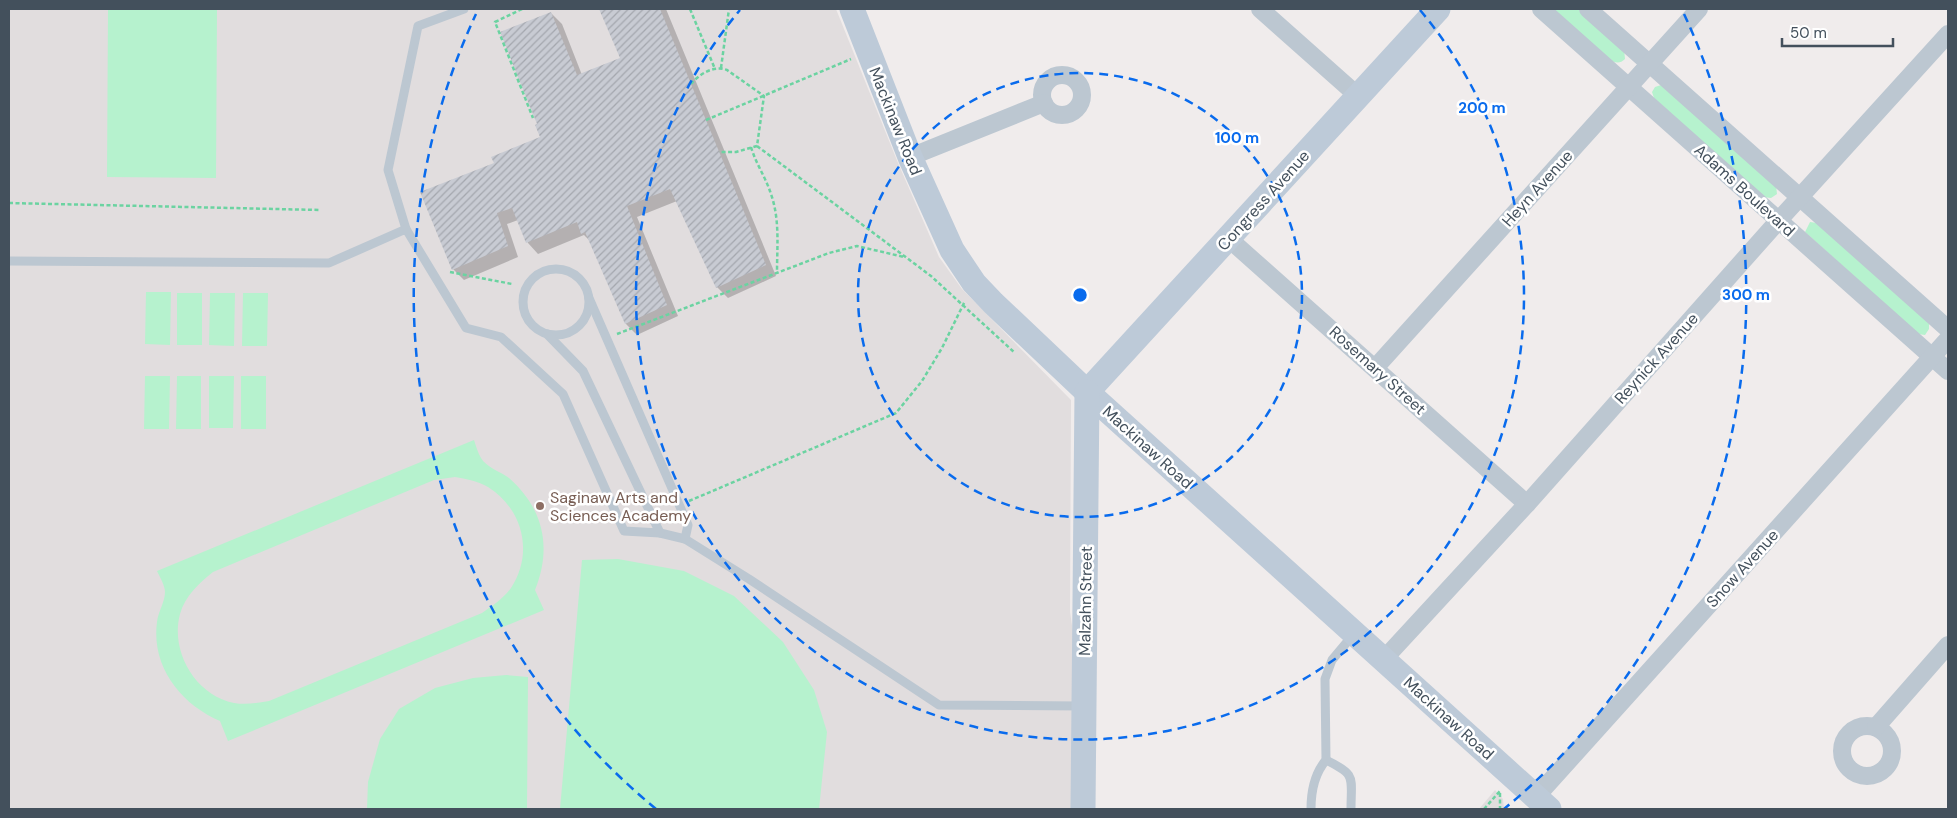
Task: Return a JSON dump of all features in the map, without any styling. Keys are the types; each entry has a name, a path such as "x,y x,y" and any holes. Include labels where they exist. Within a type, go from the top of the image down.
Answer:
{"street":[{"name":"Mackinaw Road","path":"852,9 910,156 952,250 974,283 1087,392 1543,803"},
{"path":"1260,9 1358,96"},
{"name":"Congress Avenue","path":"1087,392 1438,9"},
{"name":"Adams Boulevard","path":"1541,9 1948,372"},
{"name":"Adams Boulevard","path":"1588,9 1948,329"},
{"name":"Heyn Avenue","path":"1375,368 1699,9"},
{"name":"Reynick Avenue","path":"1384,659 1527,504 1779,220 1948,34"},
{"path":"910,156 1044,103"},
{"name":"Rosemary Street","path":"1228,238 1527,504"},
{"name":"Snow Avenue","path":"1543,803 1948,339"},
{"name":"Malzahn Street","path":"1083,809 1087,392"},
{"path":"1876,727 1948,645"}],"lane":[{"path":"464,9 418,26 388,170 406,229 466,328 501,337 563,394 624,531 660,533 685,538 749,578 939,705 1084,706"},
{"path":"9,261 330,263 406,229"},
{"path":"660,533 583,371 547,334 536,328 528,320 522,299 532,278 541,272 562,269 580,279 586,288 688,526 685,538"},
{"path":"547,334 558,335 577,327 586,314 589,298"},
{"path":"1311,809 1311,795 1320,768 1326,760 1326,679 1332,660 1354,633"},
{"path":"1326,760 1345,769 1349,774 1351,780 1351,809"}],"path":[{"path":"522,9 495,22 533,118"},
{"path":"690,9 715,69"},
{"path":"721,68 729,9"},
{"path":"706,120 868,51"},
{"path":"691,84 696,77 721,68 764,96"},
{"path":"757,146 764,96"},
{"path":"719,152 736,152 757,146 930,276 1018,356"},
{"path":"751,147 771,193 774,207 778,242 776,273"},
{"path":"9,203 320,210"},
{"path":"617,334 829,253 857,246 906,258"},
{"path":"450,272 512,284"},
{"path":"686,503 896,413 922,381 942,348 974,283"},
{"path":"1484,809 1500,791 1500,809"}],"shaded area":[{"name":"Saginaw Arts and Sciences Academy","path":"9,9 836,9 898,163 939,257 962,289 1071,400 1070,612 1084,706 1083,809 9,809"},
{"path":"1495,790 1503,799 1504,809 1479,809"}],"green space":[{"path":"108,9 217,9 216,178 107,177"},
{"path":"1551,9 1579,9 1624,49 1625,59 1614,62 1607,59"},
{"path":"1661,85 1776,185 1777,194 1771,198 1763,197 1654,98 1652,92 1655,87"},
{"path":"1810,222 1817,223 1929,323 1929,329 1925,335 1918,334 1805,232"},
{"path":"146,292 171,292 170,345 145,344"},
{"path":"177,293 202,293 202,345 177,345"},
{"path":"210,293 235,293 234,346 209,345"},
{"path":"243,293 268,293 267,346 242,346"},
{"path":"145,376 170,376 169,429 144,429"},
{"path":"177,376 201,376 201,429 176,429"},
{"path":"209,376 234,376 233,428 209,428"},
{"path":"241,376 266,376 266,429 241,429"},
{"path":"474,440 483,461 509,478 521,490 537,516 542,530 543,559 535,590 544,610 228,741 220,721 193,705 181,694 164,669 156,638 157,622 165,592 157,571","holes":["455,477 472,480 488,487 510,507 517,519 523,546 522,561 518,575 511,588 497,602 482,613 269,701 247,704 234,703 208,691 197,681 182,656 178,628 180,614 185,601 198,585 213,572 434,480"]},
{"path":"618,559 684,571 734,596 783,642 814,690 827,732 819,809 560,809 582,560"},
{"path":"506,675 528,677 527,809 367,809 368,782 380,739 399,709 435,688 473,678"}],"building":[{"path":"599,9 660,9 766,265 716,288 670,189 627,206 667,305 625,324 585,232 581,234 577,222 526,243 512,208 497,213 508,246 452,270 420,192 494,163 491,157 540,137 535,125 537,124 500,32 551,12 577,75 620,58"}],"place":[{"name":"Saginaw Arts and Sciences Academy","path":"540,506"}]}
